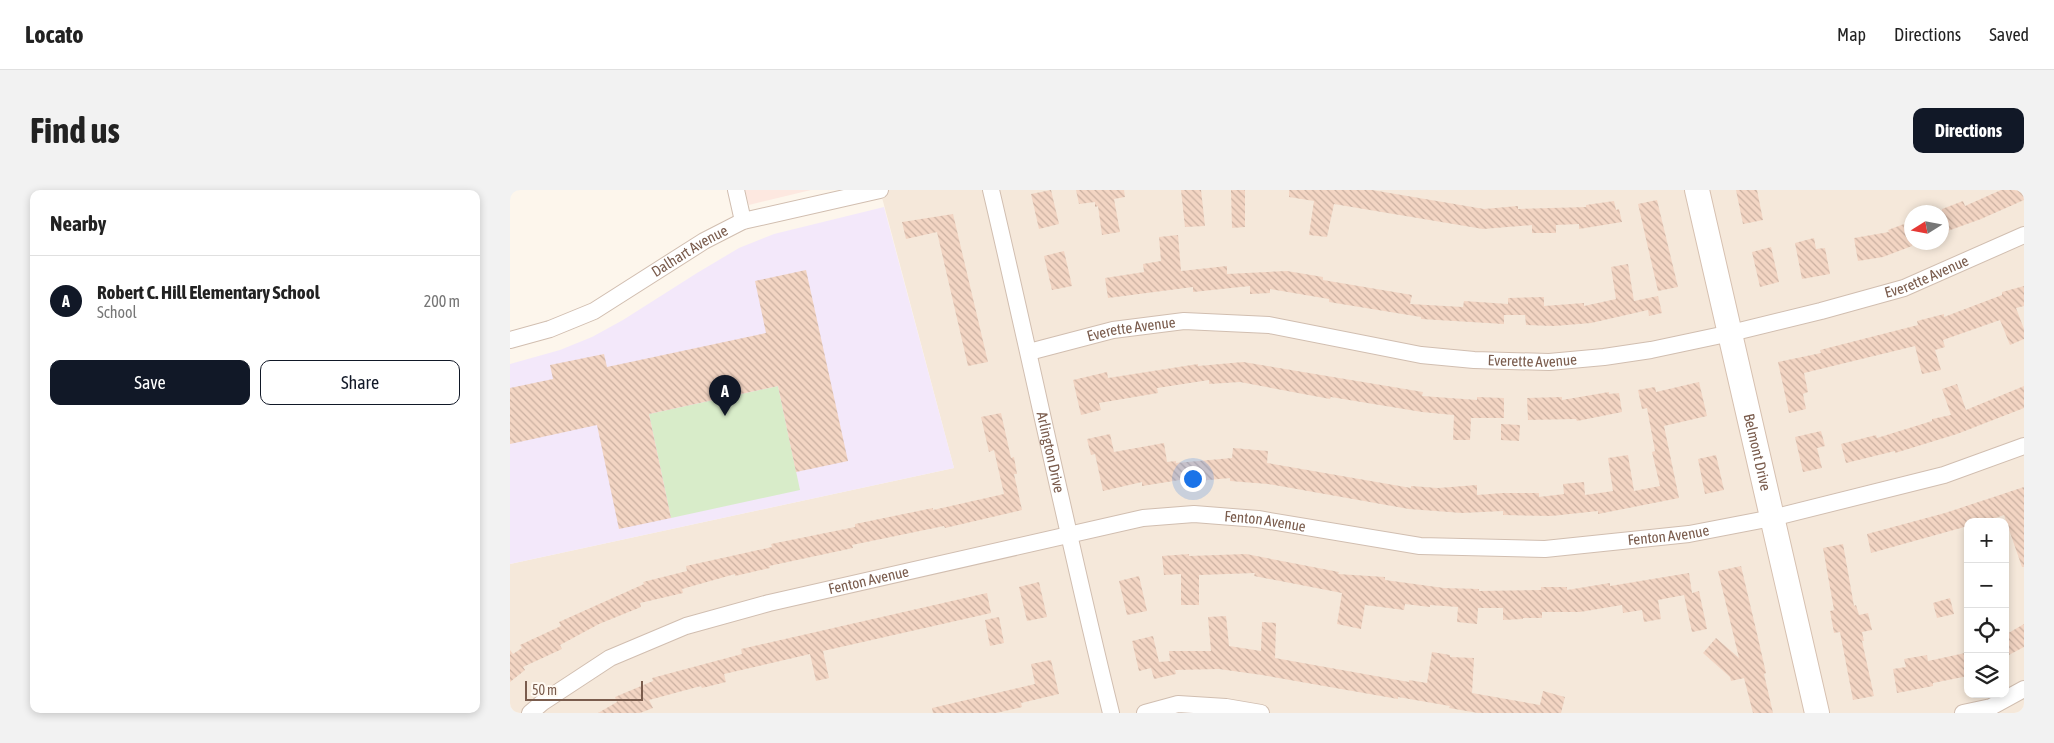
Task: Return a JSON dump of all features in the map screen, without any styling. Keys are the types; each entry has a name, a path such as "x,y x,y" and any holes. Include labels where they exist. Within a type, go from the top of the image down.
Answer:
{"street":[{"path":"736,190 743,221"},
{"name":"Dalhart Avenue","path":"510,340 550,329 594,310 704,241 743,221 880,190"},
{"name":"Arlington Drive","path":"991,190 1111,713"},
{"name":"Belmont Drive","path":"1698,190 1816,713"},
{"name":"Everette Avenue","path":"1029,352 1113,330 1184,321 1269,326 1421,354 1502,362 1549,362 1604,357 1651,350 1731,333 1904,288 2024,235"},
{"name":"Fenton Avenue","path":"530,713 543,702 610,658 686,626 769,603 1143,518 1194,514 1258,519 1420,546 1545,549 1689,534 1772,518 1944,475 2024,446"},
{"path":"1963,713 1991,707 2024,689"},
{"path":"1145,713 1178,704 1226,707 1261,713"}],"shaded area":[{"path":"745,190 811,190 749,205"},
{"path":"880,190 2024,190 2024,713 510,713 510,564 954,468"},
{"path":"884,207 954,468 510,564 510,364 560,350 592,337 623,320 739,248 774,234"}],"green space":[{"path":"778,386 800,490 671,518 649,414"}],"building":[{"path":"1051,190 1059,224 1039,229 1031,194"},
{"path":"1076,190 1124,190 1125,197 1114,199 1120,232 1102,235 1098,206 1095,207 1095,202 1079,204"},
{"path":"1181,190 1201,190 1205,226 1185,227"},
{"path":"1231,190 1245,190 1245,227 1232,228"},
{"path":"1289,190 1372,190 1484,209 1518,206 1518,209 1586,207 1586,205 1614,201 1616,210 1619,209 1622,222 1579,229 1579,224 1556,225 1556,233 1532,233 1532,225 1483,229 1334,204 1327,237 1309,235 1314,201 1289,197"},
{"path":"1736,190 1757,190 1763,220 1743,224"},
{"path":"2001,190 2024,190 2024,200 1949,230 1949,206 1963,201 1965,206"},
{"path":"1657,200 1678,287 1658,291 1638,204"},
{"path":"953,214 988,362 968,366 937,232 906,239 902,222"},
{"path":"1904,224 1904,249 1883,257 1858,261 1854,238 1889,232 1888,230"},
{"path":"1178,235 1181,271 1227,266 1227,274 1287,271 1323,277 1323,280 1412,295 1410,304 1463,307 1464,301 1508,304 1508,298 1544,297 1544,306 1584,303 1584,306 1616,299 1611,267 1628,264 1634,301 1658,296 1662,313 1649,316 1648,310 1591,323 1554,326 1526,325 1525,315 1504,315 1504,324 1421,319 1421,317 1329,302 1329,299 1270,289 1270,293 1250,294 1250,286 1193,292 1193,287 1108,298 1105,278 1144,272 1143,264 1161,261 1159,237"},
{"path":"1814,238 1816,249 1825,248 1830,274 1802,279 1795,243"},
{"path":"1771,247 1779,282 1760,287 1752,252"},
{"path":"1064,251 1072,286 1052,290 1044,256"},
{"path":"806,270 848,461 796,472 778,386 649,414 671,518 619,529 597,425 510,444 510,388 553,379 550,365 604,354 607,367 766,333 755,281"},
{"path":"2024,286 2024,306 2016,308 2024,329 2024,339 2010,345 2000,320 1943,340 1945,347 1935,350 1941,370 1922,374 1915,346 1804,373 1808,392 1803,394 1806,409 1789,413 1778,362 1821,353 1820,350 1918,325 1917,321 1944,314 1944,317 2002,295 2002,292"},
{"path":"1243,362 1423,392 1422,396 1477,400 1477,397 1504,398 1504,418 1471,418 1470,440 1453,440 1454,415 1422,412 1331,397 1330,399 1240,382 1209,384 1209,380 1157,388 1158,393 1099,403 1101,410 1081,415 1073,380 1107,372 1108,378 1198,364 1198,366"},
{"path":"1699,382 1707,416 1664,426 1679,498 1598,514 1598,511 1551,516 1503,515 1503,511 1462,513 1409,509 1268,484 1230,481 1230,478 1187,482 1186,479 1142,486 1142,482 1103,491 1095,454 1091,455 1087,439 1110,434 1114,452 1164,443 1167,462 1176,461 1176,463 1232,458 1233,448 1268,451 1267,463 1411,488 1411,486 1438,488 1477,485 1477,495 1539,493 1539,497 1564,494 1563,484 1584,482 1585,495 1613,491 1608,458 1628,455 1634,491 1660,486 1652,452 1655,451 1647,408 1642,409 1638,390 1655,387 1656,392"},
{"path":"1957,384 1966,410 2024,386 2024,408 1957,434 1895,453 1895,451 1846,463 1841,444 1876,435 1877,438 1932,421 1932,419 1951,415 1942,389"},
{"path":"1609,392 1609,394 1619,393 1622,412 1577,421 1576,419 1528,420 1527,398 1562,397 1562,400"},
{"path":"1001,413 1011,458 1014,457 1017,474 1014,474 1022,510 945,528 944,526 852,545 853,548 769,566 770,568 735,576 735,574 682,589 683,593 640,603 641,607 599,624 560,645 562,649 523,667 525,670 510,682 510,650 513,654 522,648 520,645 561,626 559,622 644,584 643,582 687,571 686,566 772,547 771,544 855,527 855,524 933,508 933,510 1004,494 994,450 989,452 981,417"},
{"path":"1501,424 1520,425 1519,441 1501,440"},
{"path":"1821,431 1825,446 1817,448 1822,468 1803,472 1795,437"},
{"path":"1716,455 1724,490 1705,494 1698,459"},
{"path":"2024,487 2024,567 2022,567 2009,529 2009,518 2005,518 2004,515 1995,518 1964,518 1964,527 1871,553 1867,534 1945,513"},
{"path":"1843,544 1854,606 1856,605 1859,615 1868,613 1872,630 1862,632 1864,641 1862,641 1874,696 1853,700 1840,632 1834,633 1830,611 1834,610 1823,548"},
{"path":"1189,554 1189,556 1246,554 1339,572 1338,574 1385,577 1385,580 1444,588 1479,589 1479,591 1541,590 1541,587 1567,587 1567,590 1610,583 1610,586 1689,573 1692,593 1699,591 1707,629 1692,632 1684,595 1658,600 1661,619 1644,622 1642,610 1623,613 1622,605 1580,612 1542,612 1542,618 1503,620 1503,608 1478,608 1477,624 1457,622 1458,607 1430,605 1430,607 1405,604 1404,610 1365,605 1361,629 1337,624 1342,593 1254,576 1255,573 1199,575 1199,605 1181,605 1181,574 1164,575 1162,556"},
{"path":"1741,566 1766,673 1764,674 1773,713 1753,713 1744,678 1731,681 1730,677 1703,653 1716,638 1739,658 1718,571"},
{"path":"1139,576 1147,611 1127,615 1119,581"},
{"path":"1039,582 1047,617 1027,621 1019,587"},
{"path":"987,593 991,613 823,651 829,678 816,681 810,654 724,674 726,682 702,688 701,686 649,700 653,708 640,713 598,713 617,702 615,697 653,681 652,678 742,654 741,649"},
{"path":"1950,598 1954,614 1937,618 1933,603"},
{"path":"1226,616 1229,646 1261,651 1262,622 1276,623 1275,658 1409,682 1409,680 1427,683 1432,652 1450,655 1450,657 1474,658 1472,693 1540,705 1543,691 1565,697 1561,713 1478,713 1398,697 1398,699 1219,669 1175,670 1176,674 1154,679 1151,668 1139,671 1132,641 1153,636 1159,662 1170,661 1169,651 1211,651 1208,617"},
{"path":"999,617 1004,643 990,646 985,620"},
{"path":"2024,624 2024,647 2009,655 2009,653 2009,633"},
{"path":"1964,653 1964,677 1933,683 1933,686 1897,693 1893,669 1906,667 1904,659 1927,655 1928,661"},
{"path":"1051,660 1059,694 1021,703 1022,707 996,713 933,713 932,708 1035,684 1031,664"}],"place":[{"name":"Robert C. Hill Elementary School","path":"725,416"}]}
